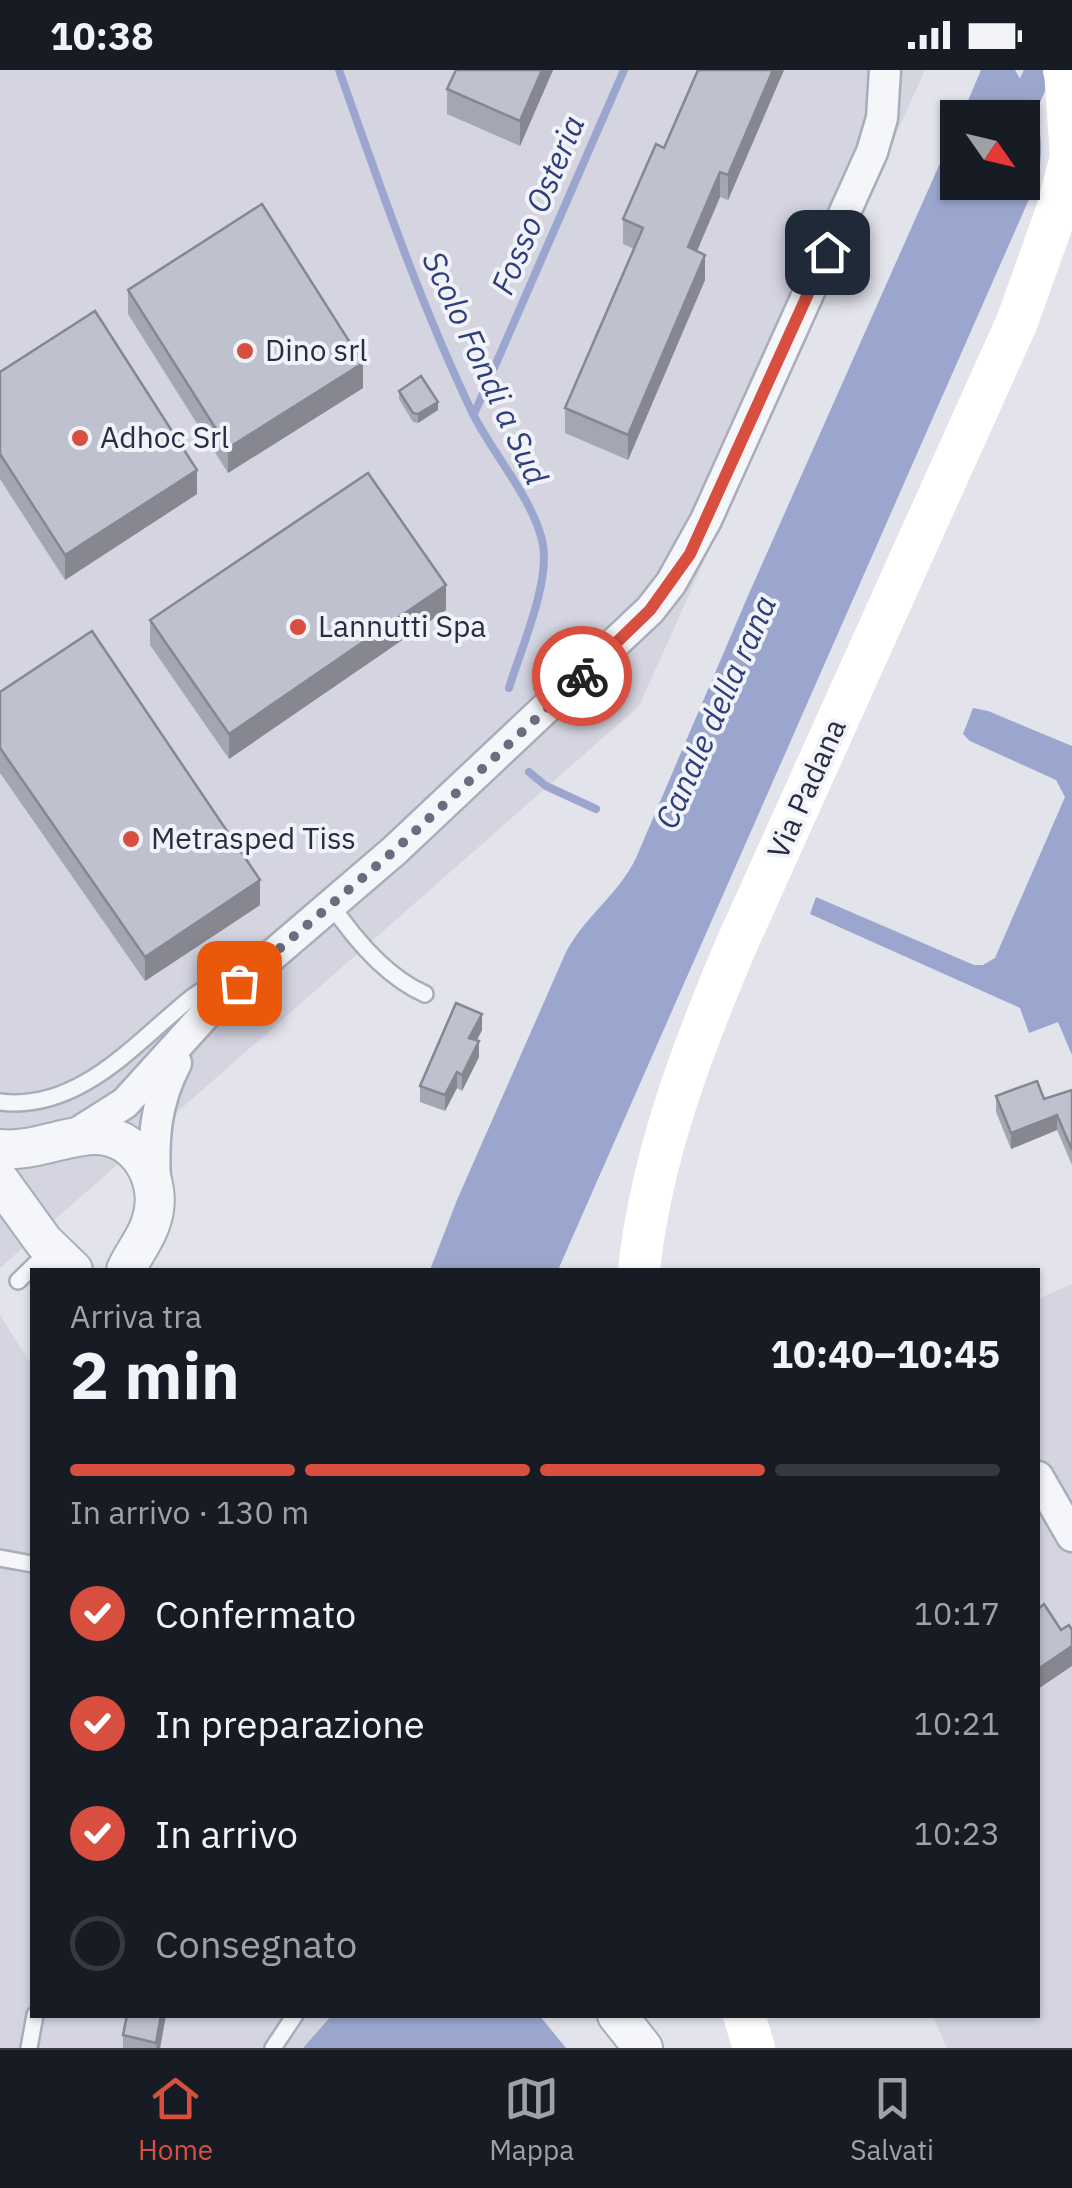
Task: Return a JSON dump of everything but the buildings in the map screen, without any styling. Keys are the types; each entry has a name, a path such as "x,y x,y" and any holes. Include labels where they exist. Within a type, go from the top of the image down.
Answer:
{"main road":[{"path":"1066,70 1072,76"},
{"name":"Via Padana","path":"639,1268 658,1163 696,1043 735,948 1017,322 1057,210 1072,157 1066,70"},
{"name":"Via Padana","path":"1017,322 1072,254"},
{"path":"745,2018 754,2048"}],"street":[{"path":"54,1249 27,1206 31,1176 48,1152 125,1103 212,1006 394,851 626,635 671,583 706,520 872,152 882,118 886,70"},
{"path":"127,1268 152,1221 156,1188 153,1142 159,1100 179,1057 212,1006"},
{"path":"0,1148 30,1149 94,1135 121,1142 141,1158 156,1188"},
{"path":"0,1181 54,1249 84,1264 108,1262 135,1246 146,1234"},
{"path":"1040,1480 1072,1536"},
{"path":"619,2018 643,2048"}],"lane":[{"path":"0,1102 43,1100 89,1082 195,995 323,909 344,924 402,984 425,994"},
{"path":"32,1268 54,1249"},
{"path":"18,1280 30,1270"},
{"path":"0,1558 30,1564"},
{"path":"29,2048 34,2018"},
{"path":"274,2048 294,2018"}],"shaded area":[{"path":"0,70 925,70 639,706 0,1268"},
{"path":"1072,1284 1072,2048 947,2048 933,2018 1040,2018 1040,1298"},
{"path":"0,1315 30,1363 30,2018 329,2018 303,2048 0,2048"}],"water":[{"path":"981,70 1015,70 1030,100 968,100"},
{"path":"940,163 940,200 1029,200 559,1268 431,1268 566,952 636,858"},
{"path":"973,708 1072,746 1072,1055 1058,1022 1029,1033 1020,1008 810,914 816,897 974,965 995,958 1065,797 1056,780 970,741 963,734"},
{"path":"329,2018 541,2018 566,2048 303,2048"}],"waterway":[{"name":"Scolo Fondi a Sud","path":"339,70 401,243 453,370 480,427 529,507 542,540 539,594 509,688"},
{"name":"Fosso Osteria","path":"474,414 624,70"},
{"name":"Canale della rana","path":"1026,100 1039,70"},
{"name":"Scolo Fondi a Sud","path":"529,772 546,786 596,809"}],"way so far":[{"path":"239,983 394,851 582,676"}],"place":[{"name":"Dino srl","path":"245,351"},
{"name":"Adhoc Srl","path":"80,438"},
{"name":"Lannutti Spa","path":"298,627"},
{"name":"Metrasped Tiss","path":"131,839"}],"route":[{"path":"582,676 650,610 690,554 827,252"}]}
